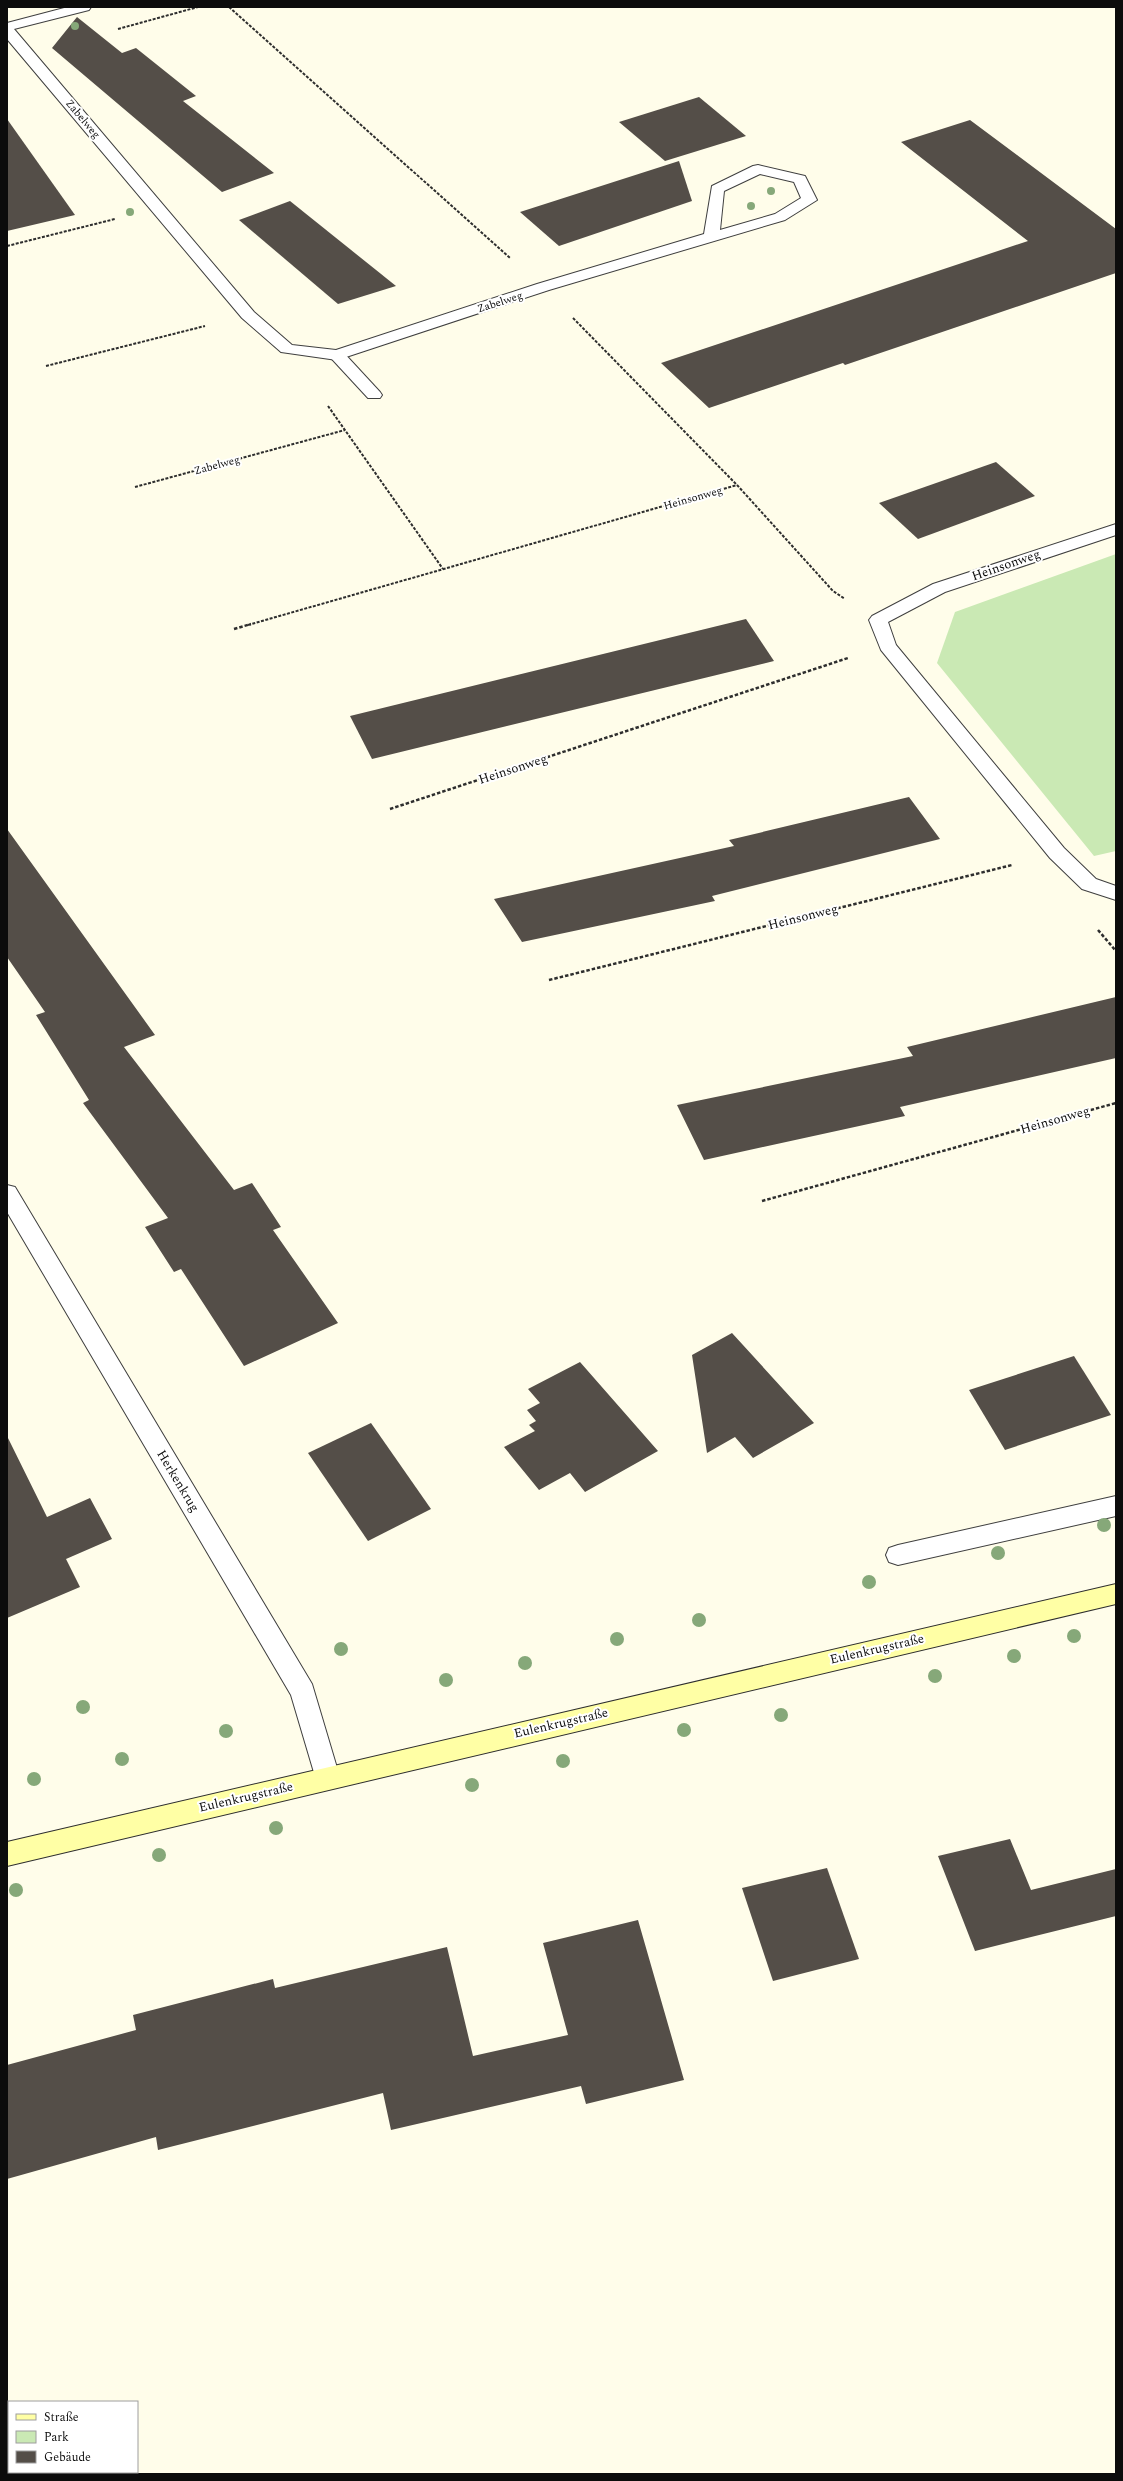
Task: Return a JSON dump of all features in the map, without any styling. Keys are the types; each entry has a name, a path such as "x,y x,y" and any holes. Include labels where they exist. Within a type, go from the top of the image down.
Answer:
{"main road":[{"name":"Eulenkrugstraße","path":"7,1854 1116,1594"}],"street":[{"path":"7,29 84,7"},
{"name":"Zabelweg","path":"7,29 248,315 287,349 337,355 543,287 780,217 809,200 800,179 758,169 718,189 712,236"},
{"path":"337,355 374,395"},
{"name":"Heinsonweg","path":"878,620 939,588 1116,528"},
{"path":"878,620 886,646 1057,854 1089,884 1116,893"},
{"name":"Herkenkrug","path":"7,1193 303,1692 327,1778"},
{"path":"898,1555 1116,1506"}],"path":[{"name":"Heinsonweg","path":"229,7 543,287 737,485 833,591 878,620"},
{"path":"7,246 158,208"},
{"path":"46,366 248,315"},
{"path":"327,405 443,569"},
{"name":"Zabelweg","path":"135,487 345,430"},
{"name":"Heinsonweg","path":"234,629 737,485"},
{"name":"Heinsonweg","path":"390,809 886,646"},
{"name":"Heinsonweg","path":"549,980 1057,854"},
{"name":"Heinsonweg","path":"762,1201 1116,1102"}],"green space":[{"path":"1116,554 1116,851 1094,856 937,663 955,612"}],"building":[{"path":"77,17 122,53 136,48 196,96 183,101 274,173 222,192 52,48"},
{"path":"699,97 746,136 665,161 619,122"},
{"path":"7,119 75,215 7,231"},
{"path":"970,120 1116,229 1116,273 845,365 843,363 709,408 661,363 1028,241 901,142"},
{"path":"679,161 692,201 559,246 520,212"},
{"path":"290,201 396,286 338,304 239,220"},
{"path":"996,462 1035,496 918,539 879,503"},
{"path":"746,619 774,661 372,759 350,716"},
{"path":"909,797 940,839 712,896 715,901 522,942 494,899 734,846 729,840"},
{"path":"7,829 155,1035 124,1047 234,1190 252,1183 281,1227 273,1230 338,1323 244,1366 181,1269 174,1272 145,1227 168,1218 83,1103 89,1100 36,1015 45,1012 7,957"},
{"path":"1116,997 1116,1058 900,1107 905,1116 704,1160 677,1105 913,1056 907,1047"},
{"path":"732,1333 814,1423 753,1458 735,1437 707,1453 692,1355"},
{"path":"1074,1356 1111,1415 1005,1450 969,1390"},
{"path":"580,1362 658,1451 585,1492 570,1473 539,1490 504,1447 535,1431 529,1425 536,1421 527,1410 540,1403 528,1389"},
{"path":"371,1423 431,1509 368,1541 308,1453"},
{"path":"7,1436 47,1517 90,1498 112,1539 66,1559 80,1587 7,1618"},
{"path":"1010,1839 1031,1890 1116,1869 1116,1916 975,1951 938,1856"},
{"path":"827,1868 859,1959 773,1981 742,1888"},
{"path":"638,1920 684,2080 586,2104 581,2086 391,2130 383,2093 158,2150 156,2137 7,2179 7,2065 136,2030 133,2015 273,1979 275,1988 447,1947 473,2056 568,2035 543,1943"}]}
